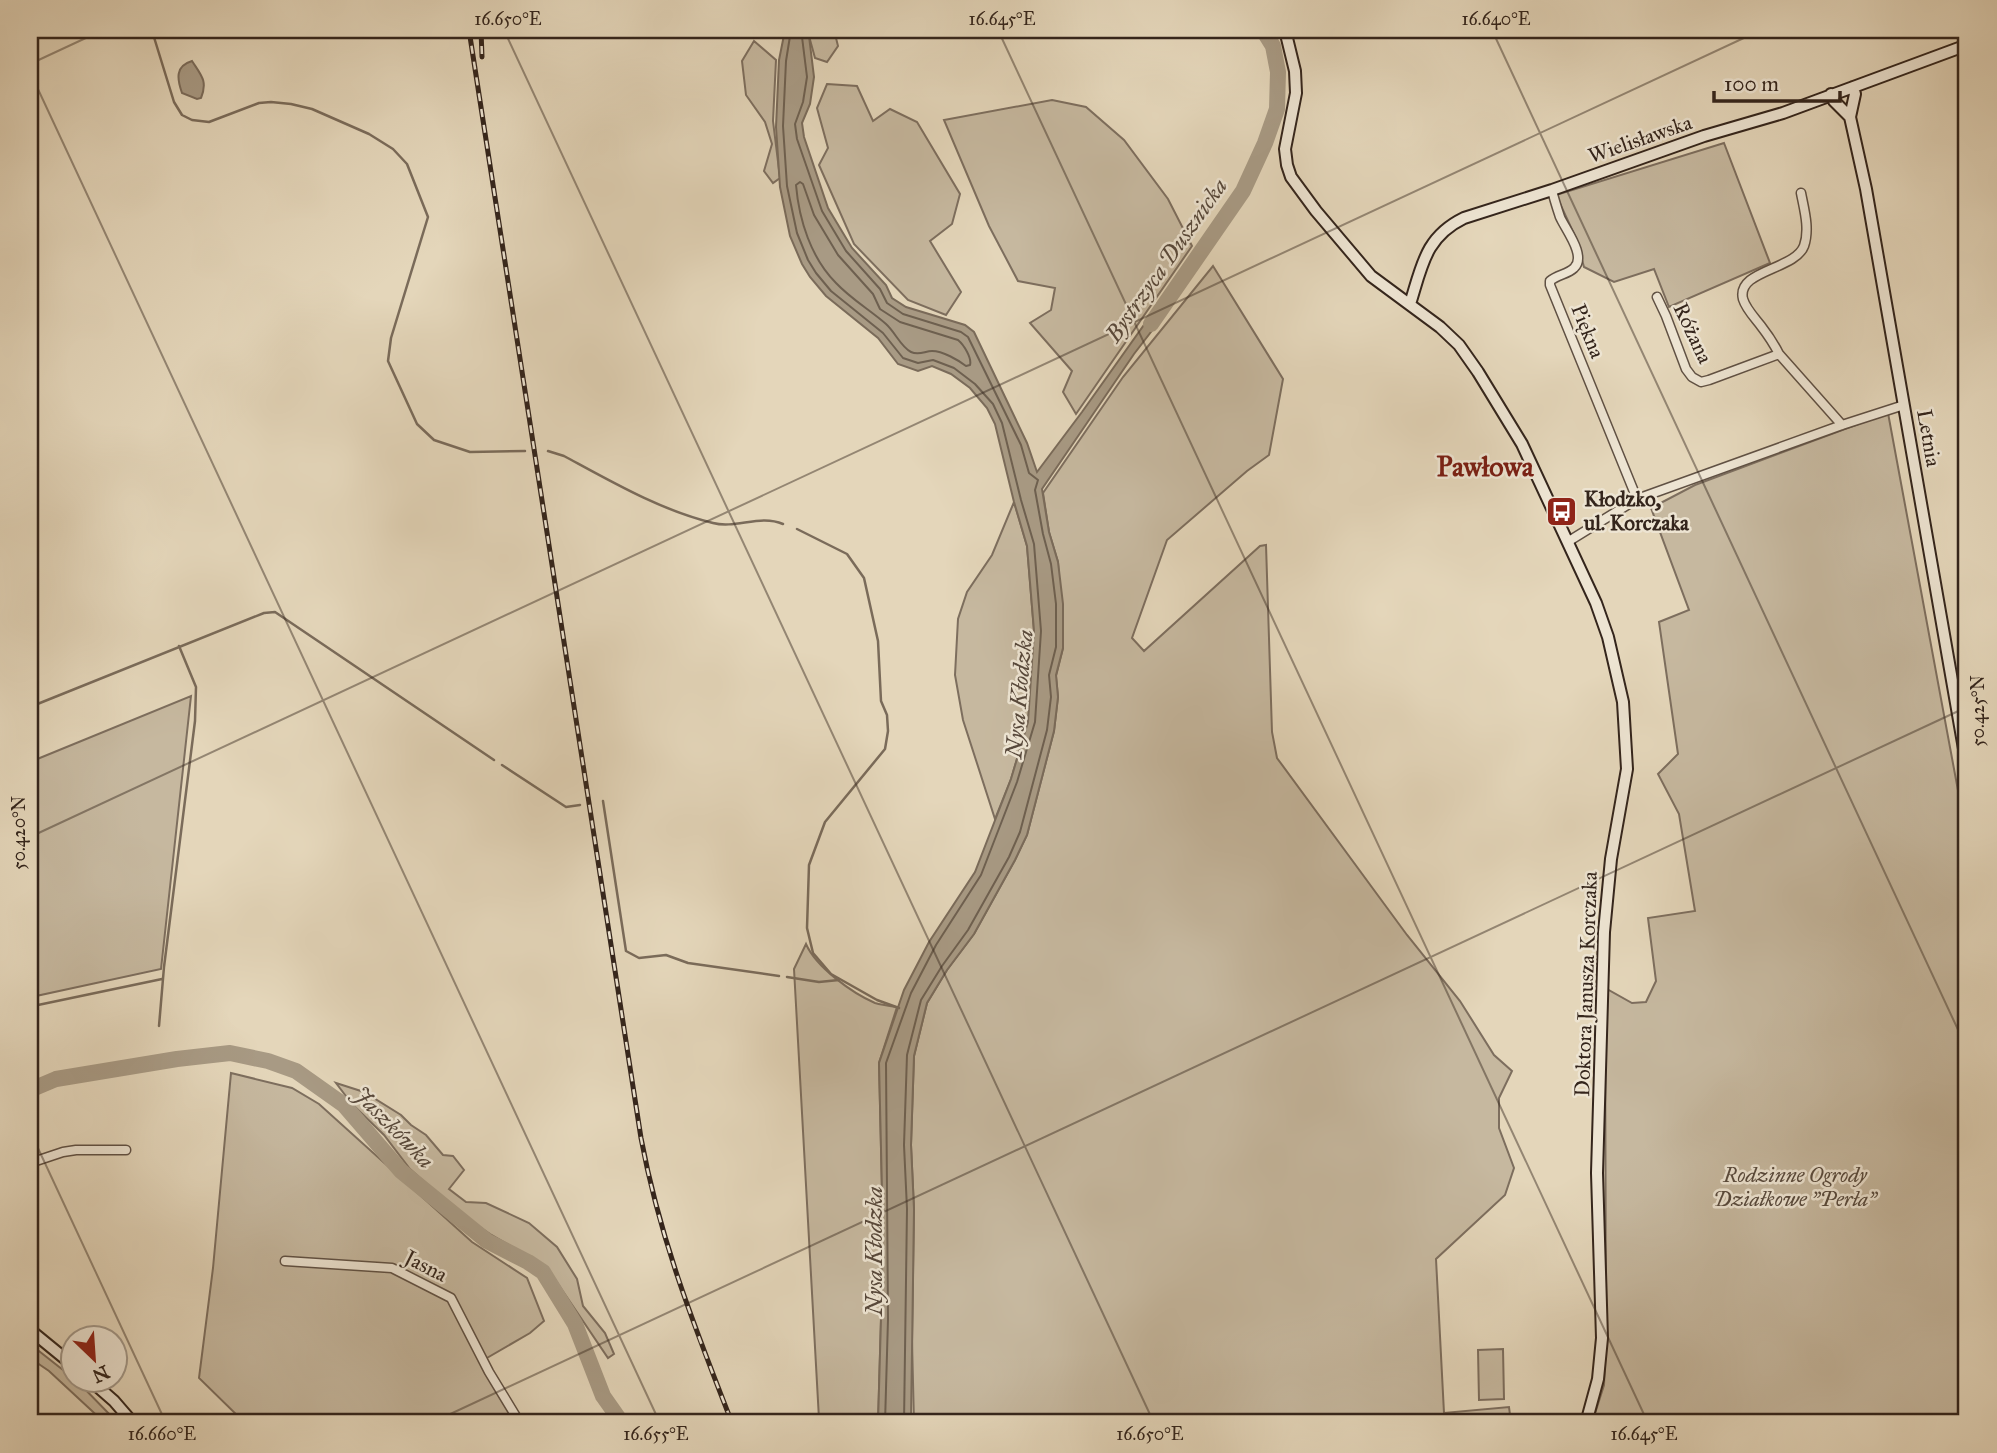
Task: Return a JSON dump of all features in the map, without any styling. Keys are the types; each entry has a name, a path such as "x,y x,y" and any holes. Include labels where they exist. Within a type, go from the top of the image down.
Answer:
{"street":[{"name":"Doktora Janusza Korczaka","path":"1284,30 1295,71 1296,93 1285,149 1291,177 1371,276 1440,327 1459,345 1478,372 1522,444 1569,541 1608,637 1623,702 1627,769 1611,859 1604,932 1597,1173 1602,1338 1598,1379 1586,1423"},
{"name":"Wielisławska","path":"1410,304 1428,249 1438,235 1464,218 1704,136 1783,113 1967,45"},
{"name":"Letnia","path":"1853,87 1855,94 1850,117 1866,189 1967,766"},
{"name":"Letnia","path":"1831,94 1834,101 1850,117"},
{"name":"Piękna","path":"1552,190 1563,225 1577,251 1577,265 1553,278 1550,285 1637,499"},
{"path":"1801,192 1806,218 1803,248 1798,256 1753,278 1744,286 1742,293 1746,307 1779,354 1842,425"},
{"name":"Różana","path":"1657,296 1686,369 1692,377 1701,382 1779,354"},
{"path":"1569,541 1637,499 1904,405"},
{"path":"30,1163 76,1150 127,1150"},
{"name":"Jasna","path":"285,1261 392,1268 451,1298 489,1372 520,1423"},
{"path":"30,1330 60,1355"},
{"path":"106,1394 132,1423"}],"green space":[{"path":"810,30 834,30 838,46 827,62 815,58"},
{"path":"754,41 776,60 773,121 780,178 773,183 764,171 772,144 765,122 746,95 742,61"},
{"path":"827,84 857,86 873,121 890,109 917,122 960,194 952,224 930,241 961,292 946,315 908,300 854,244 819,165 828,148 817,108"},
{"path":"1052,100 1086,107 1124,140 1168,199 1192,246 1076,414 1063,392 1072,371 1030,323 1051,310 1055,288 1018,281 989,226 944,120"},
{"path":"1724,143 1770,263 1669,307 1654,269 1614,282 1584,267 1576,238 1556,195"},
{"path":"1213,266 1283,379 1269,455 1167,540 1132,638 1144,651 1260,546 1266,545 1272,732 1277,758 1407,935 1460,1001 1494,1055 1512,1071 1499,1098 1499,1128 1514,1168 1505,1195 1436,1259 1444,1413 1509,1407 1511,1423 914,1423 914,1209 911,1145 914,1056 927,1003 974,934 1027,835 1054,731 1058,697 1056,676 1063,648 1058,562 1049,532 1043,493 1123,377"},
{"name":"Rodzinne Ogrody Działkowe \"Perła\"","path":"1888,413 1967,839 1967,1423 1592,1423 1604,1385 1606,1338 1605,988 1632,1003 1646,1002 1656,981 1648,918 1695,911 1679,814 1658,774 1678,754 1659,622 1689,610 1651,508 1695,485"},
{"path":"1014,502 1027,546 1034,631 1033,662 1028,722 1011,779 995,819 963,720 955,675 958,619 967,592 992,555"},
{"path":"191,696 161,969 36,996 30,972 30,762"},
{"path":"806,944 826,970 856,993 875,1003 897,1007 879,1063 882,1191 878,1423 820,1423 819,1419 794,969"},
{"path":"231,1073 292,1088 319,1104 472,1242 527,1278 544,1321 530,1333 480,1362 516,1423 245,1423 199,1378 213,1268"},
{"path":"336,1083 364,1092 401,1115 426,1135 443,1155 453,1156 464,1170 449,1189 466,1202 486,1203 529,1223 557,1247 577,1279 583,1306 605,1333 614,1354 608,1358 556,1281 541,1264 458,1212 410,1169 384,1135 352,1104"},
{"path":"30,1344 60,1368 60,1381 49,1371 30,1358"},
{"path":"1503,1349 1504,1399 1479,1400 1478,1350"},
{"path":"74,1394 90,1394 118,1423 105,1423"}],"water":[{"path":"785,30 810,30 814,77 810,104 802,123 804,137 828,208 852,248 886,285 892,298 906,307 965,325 974,332 1027,443 1037,472 1161,301 1164,315 1134,354 1042,489 1049,532 1058,562 1063,604 1063,648 1056,675 1058,697 1054,731 1027,835 974,934 927,1003 914,1056 911,1145 914,1209 911,1423 878,1423 882,1191 879,1063 904,990 929,942 975,872 1011,779 1028,722 1034,631 1027,546 995,424 987,408 970,388 951,374 932,366 918,371 898,364 878,338 826,296 802,264 790,236 780,187 776,127 779,60"},
{"path":"192,61 204,83 201,98 197,99 182,93 179,83 180,70"}],"waterway":[{"path":"155,30 153,34 174,102 182,115 192,120 209,122 259,103 291,104 312,109 369,134 393,149 407,164 428,217 391,338 388,361 417,424 434,440 470,452 525,451"},
{"name":"Bystrzyca Dusznicka","path":"1151,324 1243,191 1265,143 1277,109 1278,72 1273,46 1263,30"},
{"path":"548,451 564,456 655,503 693,517 722,524 766,520 783,524"},
{"path":"797,529 847,554 864,578 878,641 881,701 887,715 888,731 885,749 825,822 809,865 807,928 813,953 831,974 877,1000 899,1008"},
{"path":"30,707 264,613 275,612 494,760"},
{"path":"159,1026 195,721 196,687 179,646"},
{"path":"502,765 566,807 580,805"},
{"path":"603,801 626,951 639,958 666,955 688,963 779,976"},
{"path":"787,977 819,982 839,980"},
{"path":"38,1005 162,979"},
{"name":"Jaszkówka","path":"30,1090 56,1079 230,1053 268,1061 296,1071 344,1105 401,1171 471,1228 487,1241 543,1272 575,1324 603,1396 622,1423"}],"railway":[{"path":"469,30 641,1138 668,1248 732,1423"},
{"path":"481,30 482,57"}],"place":[{"name":"Kłodzko, ul. Korczaka","path":"1561,511"}],"district":[{"name":"Pawłowa","path":"1485,466"}],"water label":[{"name":"Nysa Kłodzka","path":"1019,694"},
{"name":"Nysa Kłodzka","path":"874,1251"}]}
